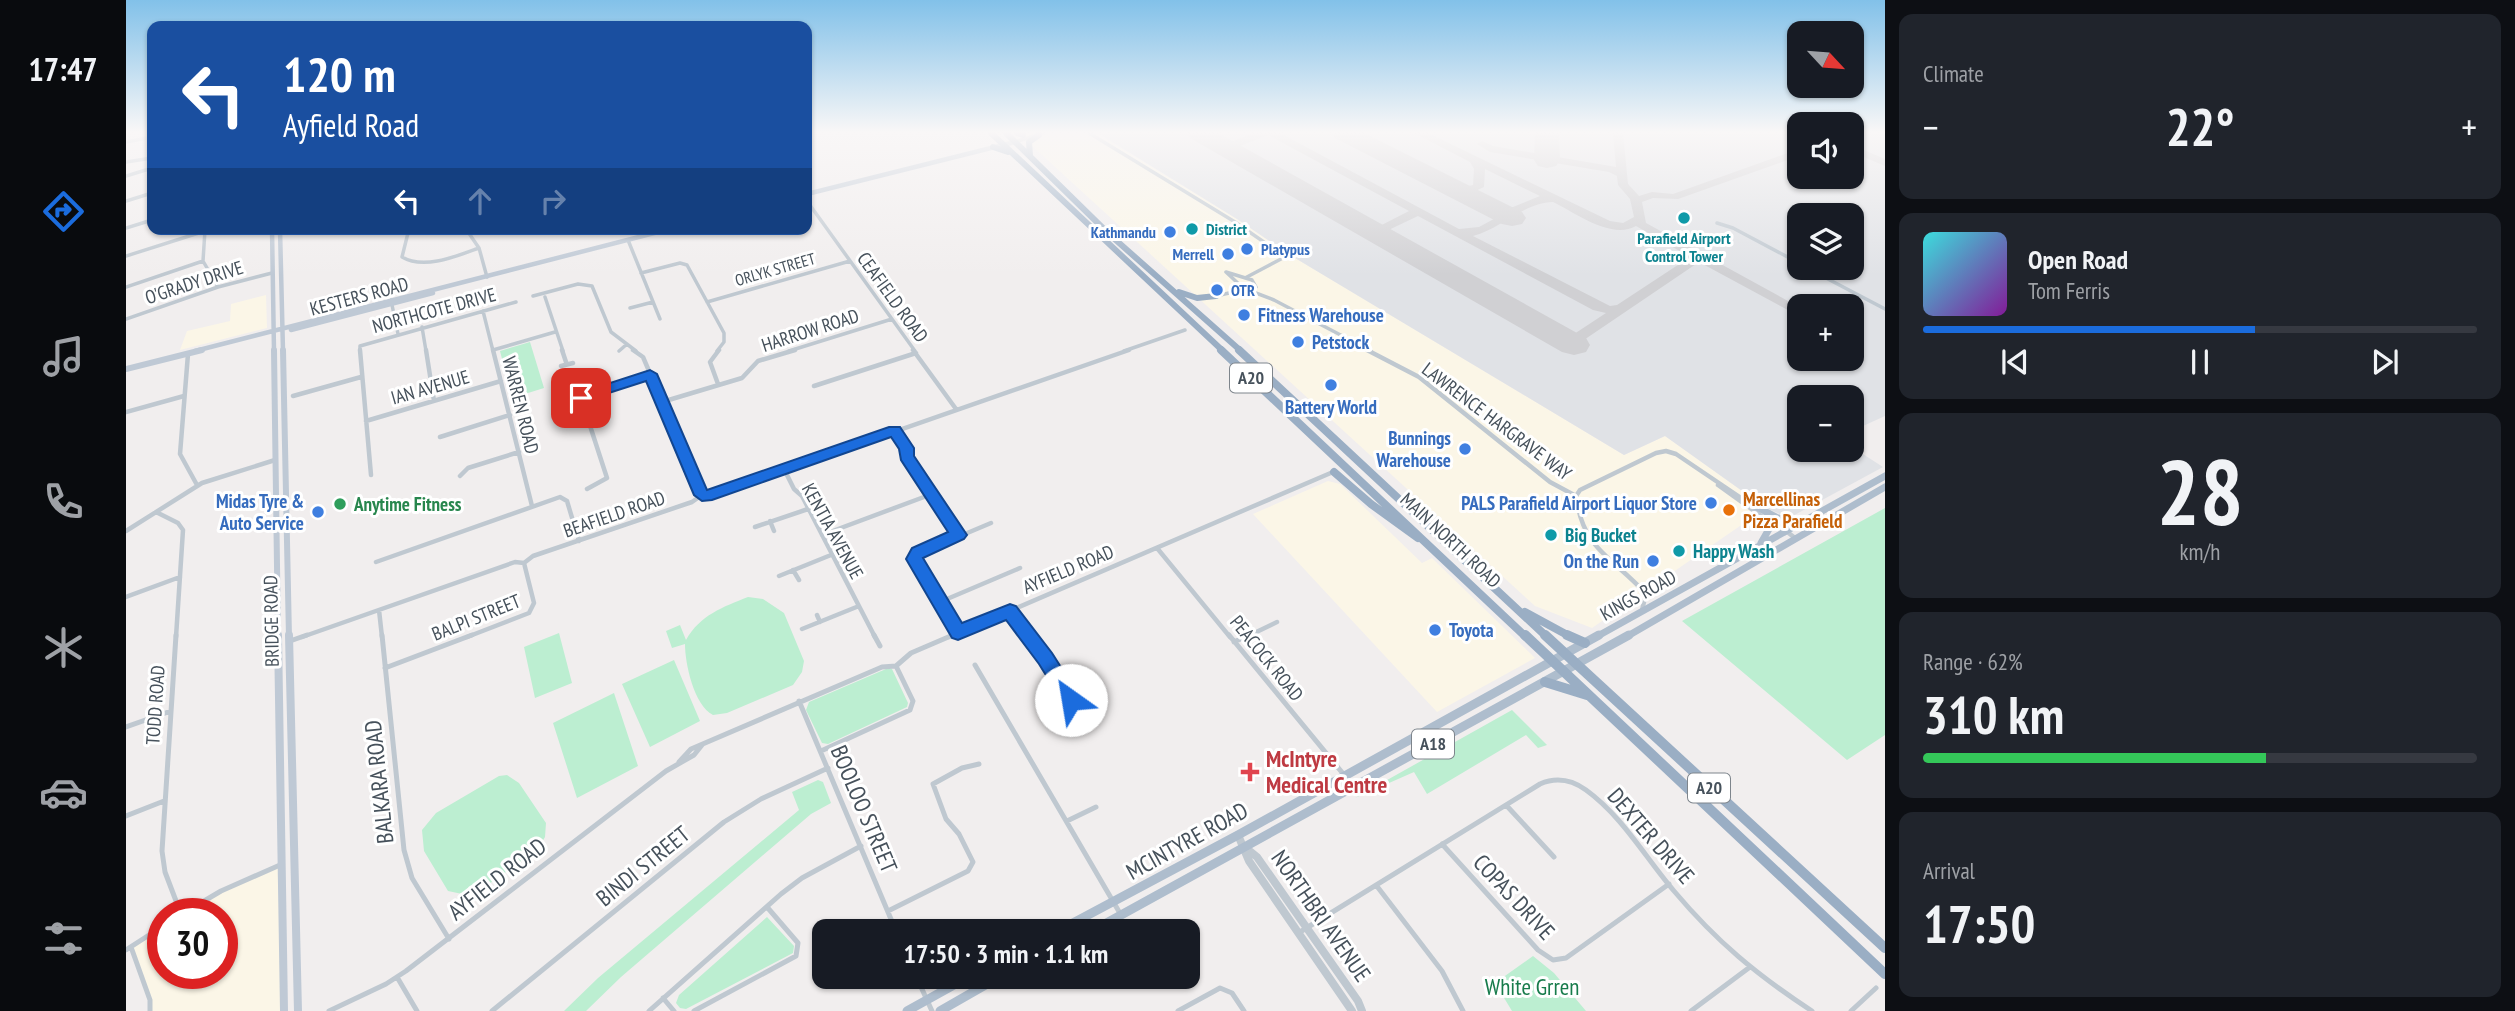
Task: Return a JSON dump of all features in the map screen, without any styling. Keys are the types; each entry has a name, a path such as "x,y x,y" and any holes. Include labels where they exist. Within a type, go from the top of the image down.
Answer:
{"highway":[{"name":"MAIN NORTH ROAD","path":"1041,180 1885,974"},
{"name":"MAIN NORTH ROAD","path":"1054,180 1885,948"},
{"path":"1173,289 1192,297 1217,296"},
{"path":"1200,313 1196,308 1200,303 1217,296"},
{"path":"1334,472 1371,504 1437,551"},
{"path":"1513,605 1585,643"},
{"path":"1545,682 1593,697"}],"main road":[{"path":"812,193 861,180"},
{"name":"BRIDGE ROAD","path":"272,235 284,1011"},
{"name":"BRIDGE ROAD","path":"280,235 298,1011"},
{"name":"KESTERS ROAD","path":"282,333 392,301 645,235"},
{"path":"272,274 281,271"},
{"name":"KESTERS ROAD","path":"126,369 273,332 282,333 392,301"},
{"path":"275,460 285,457"},
{"name":"KINGS ROAD","path":"1553,660 1885,477"},
{"name":"KINGS ROAD","path":"1576,664 1885,487"},
{"path":"1749,503 1779,518 1800,524"},
{"path":"1759,547 1769,529 1767,521"},
{"path":"278,646 289,642"},
{"name":"MCINTYRE ROAD","path":"1082,919 1553,660"},
{"name":"MCINTYRE ROAD","path":"1116,919 1576,664"},
{"path":"1452,716 1460,722 1483,716"},
{"path":"281,865 293,860"},
{"path":"907,1011 947,989"},
{"path":"940,1011 979,989"}],"street":[{"path":"1166,180 1235,222 1281,254 1281,259 1217,296"},
{"path":"126,201 147,195"},
{"name":"CEAFIELD ROAD","path":"812,208 956,409"},
{"path":"126,228 147,222"},
{"path":"1717,223 1742,232 1787,256"},
{"path":"126,256 190,235"},
{"path":"205,235 203,261 218,287"},
{"path":"408,235 402,257 410,262 431,261 479,248"},
{"path":"470,235 479,248 487,276"},
{"path":"628,240 660,319"},
{"path":"126,287 203,261"},
{"name":"ORLYK STREET","path":"707,302 850,261"},
{"path":"641,273 680,263 687,265 724,333 724,342 710,362 718,384"},
{"path":"1217,296 1247,290 1256,284 1257,275 1264,268"},
{"path":"1237,283 1226,272 1256,284"},
{"name":"O'GRADY DRIVE","path":"126,319 218,287 272,274"},
{"path":"1830,280 1885,309"},
{"name":"LAWRENCE HARGRAVE WAY","path":"1237,283 1419,377 1550,482 1576,496 1584,528 1593,547 1646,594 1642,611"},
{"name":"LAWRENCE HARGRAVE WAY","path":"1256,284 1274,300"},
{"path":"533,296 545,297 551,293 590,285 611,332 639,352 702,495"},
{"path":"545,297 566,362"},
{"path":"392,301 398,334"},
{"name":"NORTHCOTE DRIVE","path":"353,345 360,346 516,302"},
{"path":"630,308 653,302"},
{"name":"WARREN ROAD","path":"483,311 532,506"},
{"name":"HARROW ROAD","path":"662,402 742,378 758,361 892,319"},
{"path":"422,327 434,401"},
{"name":"BEAFIELD ROAD","path":"289,642 515,562 524,563 533,556 692,502 702,495 713,495 1185,330"},
{"path":"493,350 555,332"},
{"path":"619,351 626,344"},
{"name":"NORTHCOTE DRIVE","path":"360,346 372,475"},
{"path":"814,386 916,353"},
{"path":"190,354 184,396 181,457 197,485"},
{"path":"561,366 566,362 573,363"},
{"path":"587,489 607,478 581,398 650,374"},
{"path":"293,396 361,377"},
{"name":"IAN AVENUE","path":"366,421 501,381"},
{"path":"126,412 184,396"},
{"path":"439,437 510,415"},
{"path":"895,431 907,448 907,457 958,535"},
{"path":"1576,496 1580,489 1662,451 1676,454 1767,521 1795,538"},
{"path":"460,476 468,468 519,452"},
{"path":"126,531 197,485 275,460"},
{"name":"KENTIA AVENUE","path":"784,469 880,646"},
{"name":"AYFIELD ROAD","path":"329,1011 397,977 678,762 694,755 702,745 882,667 896,666 906,656 1334,472"},
{"path":"1715,482 1749,503 1786,532"},
{"path":"822,535 932,494"},
{"path":"376,562 532,506 564,498 579,541"},
{"path":"755,527 808,509"},
{"name":"TODD ROAD","path":"156,512 183,528 162,858 176,898"},
{"path":"770,522 774,531"},
{"path":"958,633 915,555 991,523"},
{"name":"PEACOCK ROAD","path":"1157,548 1354,787"},
{"path":"779,576 831,555"},
{"name":"BALPI STREET","path":"385,668 529,613 534,603 524,563"},
{"path":"940,602 1020,568"},
{"path":"793,570 799,580"},
{"path":"126,597 180,577"},
{"path":"802,629 859,606"},
{"name":"BALKARA ROAD","path":"379,610 404,850 412,878 449,939"},
{"path":"1010,611 1046,659 1071,700"},
{"path":"817,615 820,622"},
{"path":"1234,642 1277,622"},
{"path":"975,665 1122,916"},
{"path":"821,751 910,710 913,701 896,666"},
{"name":"BOOLOO STREET","path":"799,702 892,919"},
{"path":"126,727 171,711"},
{"path":"888,911 968,871 973,862 959,834 946,819 933,785 962,768 979,764"},
{"name":"BINDI STREET","path":"492,1011 724,822 761,799 828,768"},
{"name":"DEXTER DRIVE","path":"1304,930 1545,782 1565,781 1580,786 1592,795 1669,884 1749,967 1812,1011"},
{"path":"126,816 164,801"},
{"path":"1506,805 1554,857"},
{"path":"1067,821 1096,807"},
{"name":"NORTHBRI AVENUE","path":"1238,835 1249,861 1352,992 1362,1011"},
{"name":"COPAS DRIVE","path":"1442,844 1538,950 1553,960 1566,958 1669,884"},
{"path":"649,1011 802,878 861,846"},
{"path":"209,898 281,865"},
{"path":"1376,885 1442,971 1462,1011"},
{"path":"694,1011 796,956 799,947 796,939 767,906"},
{"name":"NORTHBRI AVENUE","path":"1304,930 1352,1011"},
{"path":"147,936 129,948 150,1000 150,1011"},
{"path":"1691,1011 1749,967"},
{"path":"397,977 417,1011"},
{"path":"1178,1011 1220,988 1232,993 1244,1011"},
{"path":"1851,1011 1876,988"},
{"path":"922,989 932,1011"},
{"path":"663,998 674,1011"}],"shaded area":[{"path":"1070,180 1173,180 1290,255 1624,455 1665,436 1766,508 1592,628 1535,606"},
{"path":"1174,180 1787,180 1787,189 1864,189 1864,180 1885,180 1885,416 1864,426 1864,385 1787,385 1787,462 1864,462 1864,455 1883,467 1789,518 1766,508 1665,436 1624,455 1290,255"},
{"path":"266,295 267,328 180,350 187,331 230,321 231,304"},
{"path":"1328,481 1340,484 1422,563 1432,558 1535,658 1437,712 1253,514"},
{"path":"281,865 284,1011 150,1011 131,947 147,936 147,989 238,989 238,898 207,898"}],"green space":[{"path":"530,342 544,388 512,398 500,351"},
{"path":"1885,508 1885,735 1847,760 1682,621"},
{"path":"748,597 763,599 784,613 804,661 802,672 793,685 727,713 713,715 706,710 696,693 689,673 685,644 672,648 666,631 680,625 686,640 705,618"},
{"path":"559,633 572,683 535,698 524,647"},
{"path":"674,660 700,721 650,747 622,684"},
{"path":"886,669 892,669 908,703 907,707 828,744 822,743 806,710 809,702"},
{"path":"614,693 638,766 577,798 553,723"},
{"path":"1512,710 1547,745 1538,748 1526,735 1427,794 1414,772 1355,798"},
{"path":"507,775 519,783 546,823 545,837 538,849 479,891 467,895 448,891 424,851 422,830 436,813 499,776"},
{"path":"818,780 823,782 831,803 811,814 621,977 586,1011 564,1011 598,978 799,810 792,792"},
{"path":"767,917 794,946 793,953 686,1009 680,1008 676,1003 679,995"},
{"name":"White Grren","path":"1533,956 1554,973 1586,1011 1512,1011 1495,983"}],"taxiway":[{"path":"1360,180 1418,211"},
{"path":"1436,180 1464,191 1478,187 1479,180"},
{"path":"1516,180 1607,224 1625,227 1639,219"},
{"path":"1623,180 1623,185 1636,201"},
{"path":"1636,201 1652,195 1674,197 1721,180"},
{"path":"1466,195 1498,210 1514,211"},
{"path":"1514,211 1541,199 1553,199"},
{"path":"1636,201 1641,225 1701,258"},
{"path":"1374,233 1418,211"},
{"path":"1418,211 1598,307 1620,309"},
{"path":"1458,232 1483,230 1514,211"},
{"path":"1570,343 1696,258 1701,258"},
{"path":"1701,258 1787,305"}],"runway":[{"path":"1282,180 1574,345"},
{"path":"1437,180 1512,218"}],"place":[{"name":"Parafield Airport Control Tower","path":"1684,218"},
{"name":"District","path":"1192,229"},
{"name":"Kathmandu","path":"1170,232"},
{"name":"Platypus","path":"1247,249"},
{"name":"Merrell","path":"1228,254"},
{"name":"OTR","path":"1217,290"},
{"name":"Fitness Warehouse","path":"1244,315"},
{"name":"Petstock","path":"1298,342"},
{"name":"Battery World","path":"1331,385"},
{"name":"Bunnings Warehouse","path":"1465,449"},
{"name":"PALS Parafield Airport Liquor Store","path":"1711,503"},
{"name":"Anytime Fitness","path":"340,504"},
{"name":"Marcellinas Pizza Parafield","path":"1729,510"},
{"name":"Midas Tyre & Auto Service","path":"318,512"},
{"name":"Big Bucket","path":"1551,535"},
{"name":"Happy Wash","path":"1679,551"},
{"name":"On the Run","path":"1653,561"},
{"name":"Toyota","path":"1435,630"},
{"name":"McIntyre Medical Centre","path":"1250,772"}],"route":[{"path":"581,398 585,394 650,374 702,495 707,496 895,431 907,448 907,457 958,535 918,552 915,559 958,633 1010,611 1046,659 1071,700"}]}
